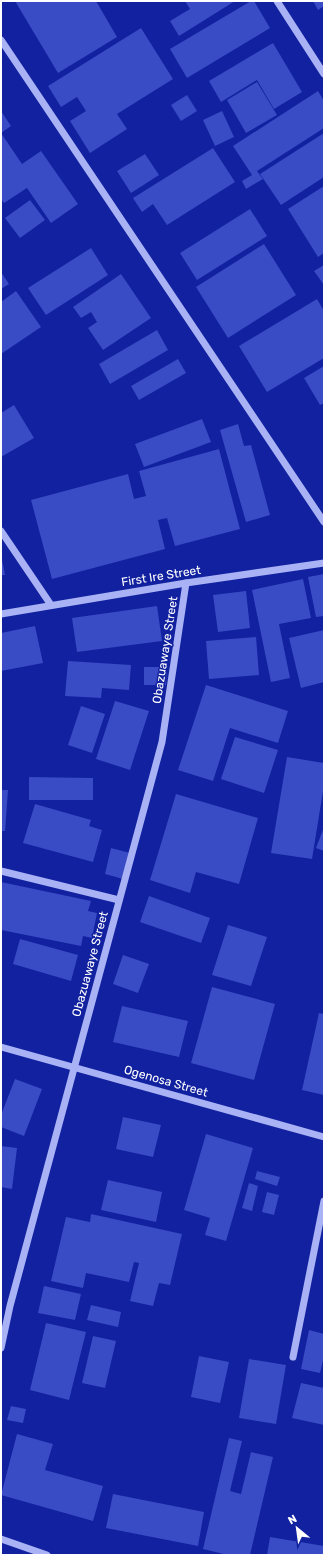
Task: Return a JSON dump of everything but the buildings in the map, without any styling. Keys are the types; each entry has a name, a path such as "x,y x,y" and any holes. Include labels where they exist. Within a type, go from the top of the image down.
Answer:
{"street":[{"path":"277,1 324,74"},
{"path":"1,40 324,522"},
{"path":"1,532 51,605"},
{"name":"First Ire Street","path":"1,614 186,583 324,563"},
{"name":"Obazuawaye Street","path":"1,1348 10,1306 162,742 186,583"},
{"path":"1,871 119,900"},
{"name":"Ogenosa Street","path":"1,1047 324,1137"},
{"path":"293,1357 324,1201"},
{"path":"1,1539 47,1555"}]}
